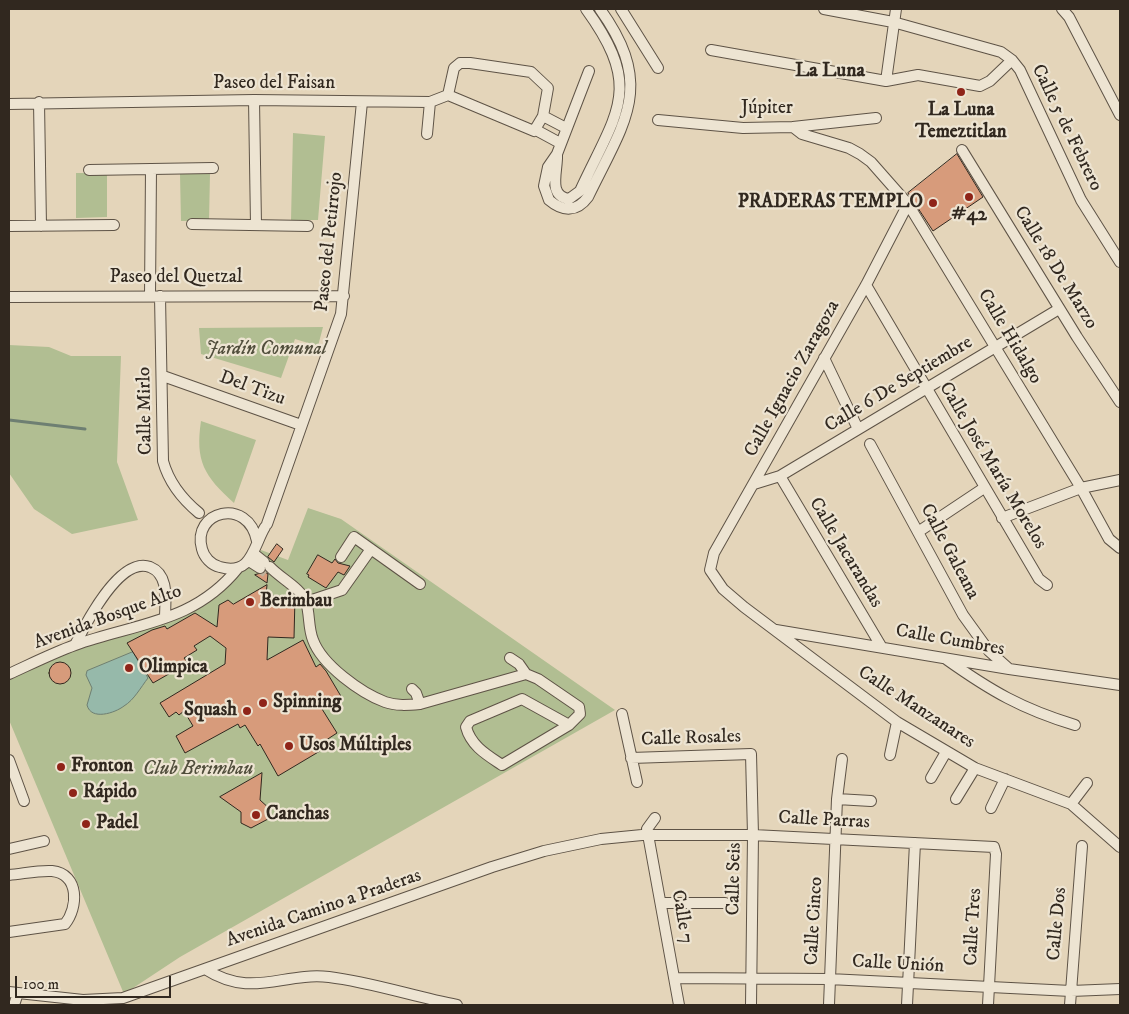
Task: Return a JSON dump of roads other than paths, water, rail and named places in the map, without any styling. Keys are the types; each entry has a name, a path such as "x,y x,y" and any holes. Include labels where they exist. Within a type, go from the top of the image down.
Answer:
{"street":[{"path":"557,154 558,168 554,186 556,192 562,198 569,199 580,191 619,105 622,86 619,67 599,26 586,9"},
{"path":"589,71 557,154 548,167 544,186 545,194 556,206 565,209 574,209 582,205 588,197 630,107 632,85 629,65 609,22 600,9"},
{"path":"620,9 658,68"},
{"path":"711,50 886,81 918,75 980,86 990,81 1012,60 1001,52 893,22 824,9"},
{"path":"886,81 896,9"},
{"path":"1062,9 1069,17 1120,115"},
{"name":"Calle 5 de Febrero","path":"1012,60 1020,70 1081,200 1120,262"},
{"path":"533,131 543,116 548,88 531,72 460,63 454,68 451,74 448,95 560,144"},
{"name":"Paseo del Faisan","path":"9,104 39,102 254,100 430,102 448,95"},
{"path":"254,100 256,225"},
{"path":"39,102 41,226"},
{"name":"Paseo del Petirrojo","path":"257,541 266,525 334,339 344,296 362,102"},
{"path":"427,134 430,102"},
{"path":"543,116 566,128"},
{"name":"Júpiter","path":"658,120 743,128 793,127 876,118"},
{"name":"Calle Hidalgo","path":"793,127 802,134 850,148 860,154 871,162 908,204 1081,488 1109,539 1120,548"},
{"name":"Calle 18 De Marzo","path":"962,150 1059,309 1120,402"},
{"path":"89,170 213,168"},
{"name":"Calle Mirlo","path":"151,169 155,296 163,376 162,435 167,475 184,499 203,517"},
{"name":"Calle Ignacio Zaragoza","path":"710,570 714,553 866,286 908,204"},
{"path":"192,224 308,226"},
{"path":"9,226 114,225"},
{"name":"Calle José María Morelos","path":"866,286 1002,518 1039,579 1047,585"},
{"name":"Paseo del Quetzal","path":"9,297 344,296"},
{"name":"Calle 6 De Septiembre","path":"754,484 780,476 1059,309"},
{"path":"824,358 858,429"},
{"name":"Del Tizu","path":"163,376 301,425"},
{"name":"Calle Galeana","path":"870,444 964,615 989,650 1008,669"},
{"name":"Calle Jacarandas","path":"780,476 881,646"},
{"path":"1002,518 1081,488 1120,480"},
{"path":"918,532 984,488"},
{"path":"226,512 236,514 248,520 255,530 257,541 251,557 238,568 226,569 216,566 207,559 202,550 200,539 203,517 216,516 226,512"},
{"path":"341,557 354,537 420,584"},
{"path":"306,602 342,590 371,549"},
{"path":"251,557 294,588 306,602 312,639 324,659 351,683 373,697 401,705 420,704 526,674"},
{"path":"75,645 89,616 120,576 129,569 139,566 149,567 163,579 166,588 165,618"},
{"name":"Avenida Bosque Alto","path":"9,674 75,645 165,618 197,604 227,581 238,568"},
{"name":"Calle Manzanares","path":"710,570 723,589 774,630 897,722 975,768 1070,804 1120,846"},
{"name":"Calle Cumbres","path":"774,630 881,646 1008,669 1120,685"},
{"path":"943,657 989,690 1038,714 1075,725"},
{"path":"510,658 519,664 526,674 538,679 579,707 580,714 569,725 502,765 479,750 472,742 466,727 470,722 522,699 569,725"},
{"path":"412,689 416,693 420,704"},
{"path":"622,714 637,782"},
{"path":"890,755 897,722"},
{"path":"931,778 946,752"},
{"name":"Calle Rosales","path":"631,758 751,754"},
{"name":"Calle Seis","path":"750,1005 753,835 751,754"},
{"name":"Calle Cinco","path":"829,1005 837,799 842,759"},
{"path":"9,760 13,780 24,801"},
{"path":"956,799 975,768"},
{"path":"991,808 1004,779"},
{"path":"1070,804 1087,783"},
{"path":"837,799 871,800"},
{"path":"649,836 647,829 655,818"},
{"name":"Calle Parras","path":"649,836 753,835 915,843 994,848 995,850"},
{"name":"Calle 7","path":"649,836 679,1005"},
{"name":"Avenida Camino a Praderas","path":"13,992 82,1003 123,998 544,851 601,839 649,836"},
{"path":"9,848 44,841"},
{"path":"908,1005 915,843"},
{"name":"Calle Dos","path":"1070,1005 1082,846"},
{"name":"Calle Tres","path":"988,1005 995,850"},
{"path":"9,875 53,871 71,883 75,904 72,915 65,924 9,932"},
{"path":"660,903 725,903"},
{"path":"205,969 230,982 245,984 325,977 457,1005"},
{"name":"Calle Unión","path":"674,978 751,980 830,979 1071,991 1120,989"},
{"path":"13,992 14,1005"}],"waterway":[{"path":"9,420 85,429"}],"tunnel":[{"path":"260,568 266,573"}],"place":[{"name":"La Luna Temeztitlan","path":"961,92"},
{"name":"#42","path":"969,197"},
{"name":"PRADERAS TEMPLO","path":"933,203"},
{"name":"Berimbau","path":"250,602"},
{"name":"Olimpica","path":"129,668"},
{"name":"Spinning","path":"263,703"},
{"name":"Squash","path":"247,711"},
{"name":"Usos Múltiples","path":"289,746"},
{"name":"Fronton","path":"61,767"},
{"name":"Rápido","path":"73,793"},
{"name":"Canchas","path":"256,815"},
{"name":"Padel","path":"86,824"}],"district":[{"name":"La Luna","path":"830,72"}],"park label":[{"name":"Jardín Comunal","path":"266,350"},
{"name":"Club Berimbau","path":"198,770"}]}
